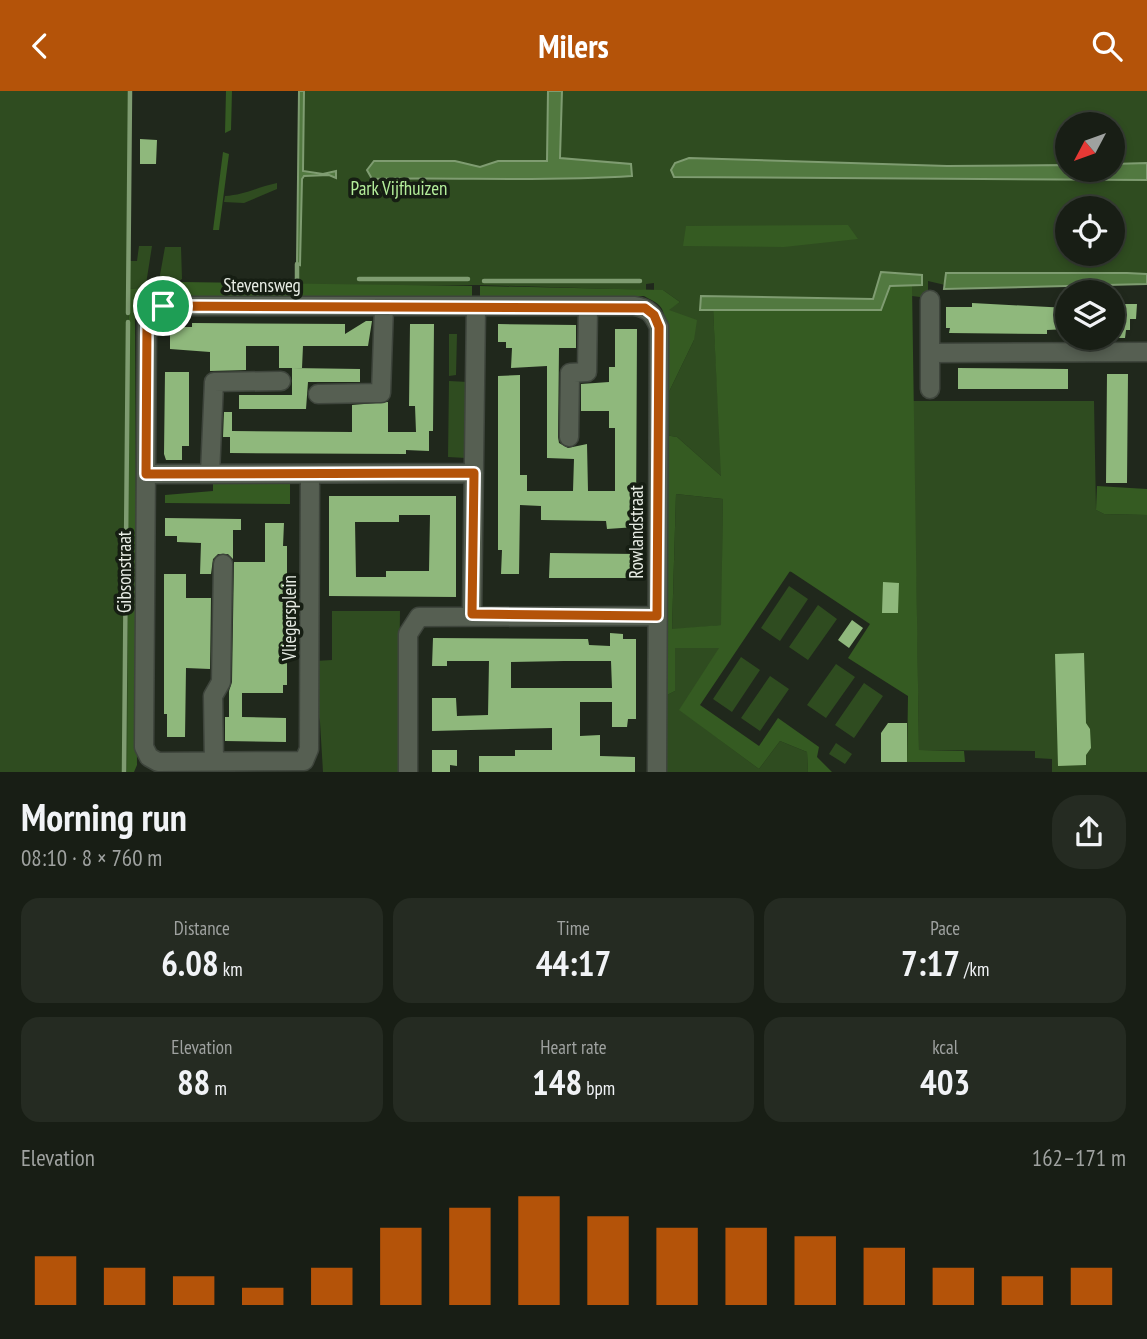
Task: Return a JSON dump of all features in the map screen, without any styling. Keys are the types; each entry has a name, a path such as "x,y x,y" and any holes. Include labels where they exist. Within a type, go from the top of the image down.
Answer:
{"street":[{"path":"930,300 930,389"},
{"name":"Stevensweg","path":"147,321 151,310 163,306 634,306"},
{"path":"318,394 381,393 384,306"},
{"name":"Rowlandstraat","path":"634,306 645,308 654,315 659,327 657,772"},
{"path":"472,614 476,307"},
{"path":"569,437 570,373 587,372 588,307"},
{"name":"Gibsonstraat","path":"147,321 144,747 149,757 158,762 214,761 308,767"},
{"path":"931,353 1147,352"},
{"path":"210,474 214,382 281,381"},
{"path":"146,474 474,473"},
{"name":"Vliegersplein","path":"308,767 310,474"},
{"path":"214,761 213,697 221,681 223,563"},
{"path":"408,772 408,634 419,617 472,614 657,616"}],"green space":[{"path":"0,91 130,91 129,261 137,261 139,246 152,246 144,297 140,299 140,288 129,289 127,772 0,772"},
{"name":"Park Vijfhuizen","path":"304,91 1147,91 1147,279 945,281 945,285 928,281 928,298 912,296 912,286 922,285 879,281 873,299 701,296 700,310 713,308 722,477 677,437 665,435 665,400 694,340 667,310 680,302 663,290 654,290 654,283 646,284 646,290 479,285 295,287"},
{"path":"277,183 277,189 244,203 224,202 225,196"},
{"path":"165,247 181,247 182,279 160,295 157,292"},
{"path":"449,334 457,334 456,375 449,376"},
{"path":"449,381 468,382 466,458 448,457"},
{"path":"896,401 1094,401 1096,510 1104,514 1147,515 1147,772 1052,772 1052,759 1035,758 1035,751 919,750 916,576 741,570"},
{"path":"676,494 723,499 722,625 672,630"},
{"path":"789,586 808,599 780,641 761,628"},
{"path":"818,605 837,619 808,660 789,647"},
{"path":"332,611 400,611 398,772 323,772 320,722 315,699 315,661 332,660"},
{"path":"675,648 720,648 680,710 759,769 780,741 807,752 808,772 665,772 667,695 675,691"},
{"path":"741,657 760,670 732,712 713,699"},
{"path":"836,664 855,677 826,718 807,705"},
{"path":"770,676 789,689 760,731 741,718"},
{"path":"864,683 883,696 854,738 835,725"},
{"path":"836,743 852,754 845,764 829,754"}],"shaded area":[{"path":"226,91 232,91 231,130 225,133"},
{"path":"299,91 304,91 303,171 323,174 336,171 336,178 329,175 304,176 302,179 300,265 297,264"},
{"path":"548,91 562,91 560,158 631,164 632,176 567,179 372,179 367,170 374,161 455,161 480,167 498,161 547,161"},
{"path":"223,152 229,154 219,230 213,230"},
{"path":"689,158 947,166 1055,165 1055,179 674,177 671,170 675,163"},
{"path":"1147,163 1147,180 1125,180 1125,164"},
{"path":"848,225 858,239 784,247 683,246 686,226"},
{"path":"881,272 922,275 922,285 890,286 881,310 700,310 701,296 873,299"},
{"path":"946,273 1147,274 1147,284 1125,285 1125,280 1055,280 1055,286 944,289"},
{"path":"179,282 472,286 472,297 160,296 167,287"},
{"path":"480,286 663,290 680,302 669,310 697,320 694,340 665,400 666,329 665,318 659,305 644,296 480,298"},
{"path":"890,286 912,286 919,750 964,751 965,762 907,762 908,696 848,658 870,624 790,571 700,705 759,746 778,718 819,747 817,757 832,772 808,772 807,752 780,741 759,769 679,710 719,648 675,648 675,691 667,695 665,435 677,437 721,476 713,308 880,310","holes":["676,494 723,499 721,625 672,629"]},
{"path":"140,288 135,308 137,765 134,772 127,772 129,289"},
{"path":"290,483 290,504 165,503 165,495 213,491 213,484"},
{"path":"1097,486 1147,489 1147,515 1104,514 1096,510"}],"building":[{"path":"140,139 157,140 156,164 140,164"},
{"path":"972,303 1055,307 1055,330 1047,330 1047,334 949,333 950,328 946,328 946,307 972,307"},
{"path":"1125,304 1137,304 1136,319 1130,319 1130,330 1126,330 1125,338"},
{"path":"366,321 372,321 368,346 303,346 302,368 279,368 279,346 246,346 246,370 210,371 210,352 170,349 170,327 192,327 192,323 345,324 345,334"},
{"path":"410,324 434,324 433,431 429,431 429,451 406,450 406,454 230,453 230,437 223,437 224,412 232,412 232,431 352,432 352,405 388,402 388,432 416,432 415,406 409,406"},
{"path":"498,324 576,325 576,348 559,348 558,437 559,443 568,448 587,444 588,491 615,491 615,428 609,428 609,411 581,411 581,384 609,382 609,367 615,367 615,329 637,329 636,527 607,529 606,521 541,520 541,506 520,505 519,574 501,574 502,550 498,550 498,376 520,375 520,475 527,475 527,491 573,491 574,459 547,458 547,366 511,368 512,348 506,348 506,342 498,342"},
{"path":"292,368 360,369 360,382 308,382 306,409 239,409 239,395 292,395"},
{"path":"958,368 1068,369 1068,389 958,389"},
{"path":"165,372 189,372 189,446 182,446 182,460 166,460 164,454"},
{"path":"1107,374 1128,374 1127,483 1106,483"},
{"path":"329,496 456,496 456,597 329,596","holes":["399,515 430,515 429,571 386,571 386,577 356,577 355,522 399,522"]},
{"path":"165,518 241,519 241,530 233,530 233,559 228,554 218,554 213,559 211,574 200,574 201,543 177,542 177,536 165,536"},
{"path":"265,523 284,523 283,546 287,546 287,685 283,685 283,693 242,693 242,717 286,718 286,742 225,741 225,717 229,717 229,691 232,682 234,562 265,562"},
{"path":"550,553 636,554 636,578 549,578"},
{"path":"164,574 186,574 186,598 211,598 210,669 186,668 185,737 167,737 167,714 164,714"},
{"path":"883,582 899,583 898,613 882,613"},
{"path":"852,620 863,628 849,648 838,640"},
{"path":"610,633 623,634 623,639 636,639 636,719 628,719 627,727 612,727 612,702 580,702 580,736 600,735 600,756 635,757 635,772 479,772 479,756 515,756 515,750 552,750 552,728 432,731 432,698 456,698 457,716 488,715 489,661 447,661 447,666 432,666 433,638 588,639 589,645 610,646","holes":["611,661 612,688 511,688 511,662"]},
{"path":"1084,653 1086,723 1090,729 1091,748 1086,755 1086,765 1058,766 1055,654"},
{"path":"888,723 907,723 907,762 881,762 881,733"},
{"path":"432,750 457,750 457,766 450,765 450,772 432,772"}],"waterway":[{"path":"128,313 130,91"},
{"path":"297,264 297,285"},
{"path":"359,279 468,279"},
{"path":"484,281 640,281"},
{"path":"124,772 128,322"}],"route":[{"path":"163,306 645,308 654,315 659,327 657,616 472,614 474,473 146,474 147,321 151,310 163,306"}]}
